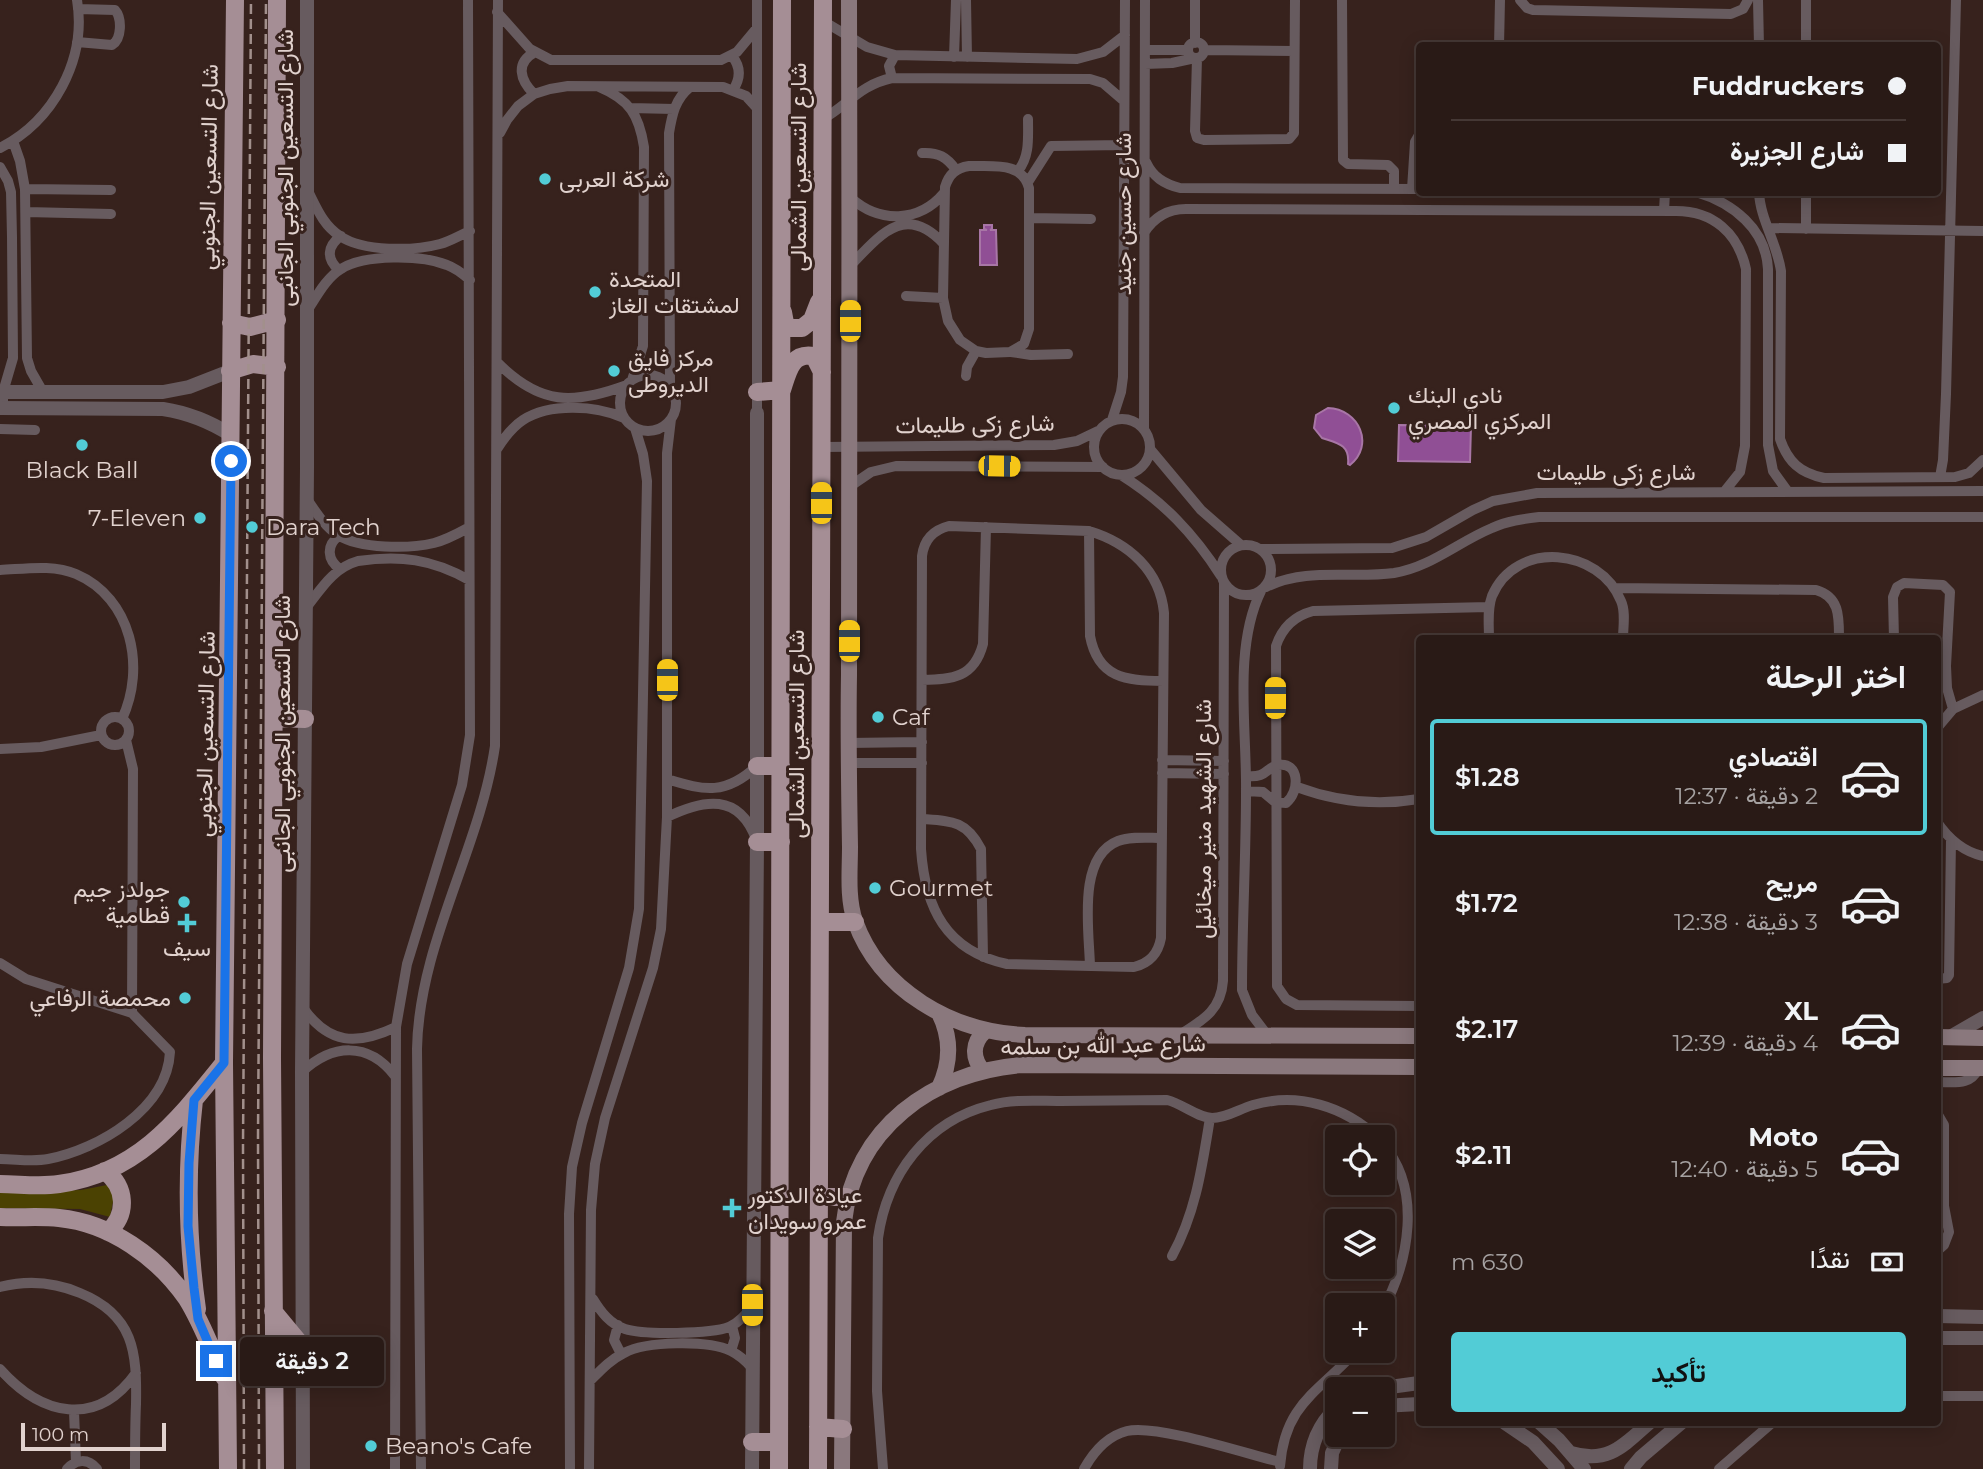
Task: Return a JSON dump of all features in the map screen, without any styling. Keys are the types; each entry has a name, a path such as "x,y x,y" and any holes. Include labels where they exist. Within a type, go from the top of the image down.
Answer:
{"main road":[{"name":"شارع التسعين الجنوبي","path":"225,1469 224,1063 235,0"},
{"path":"275,1469 273,1311 277,0"},
{"name":"شارع التسعين الشمالى","path":"779,1469 782,0"},
{"name":"شارع التسعين الشمالى","path":"818,1469 823,0"},
{"path":"820,922 853,915 848,763 851,198 849,0"},
{"path":"782,308 785,323 790,328 802,328 812,320 822,294"},
{"path":"231,323 250,327 277,320"},
{"path":"757,392 782,390 792,363 798,357 814,356 822,372"},
{"path":"230,371 253,364 277,368"},
{"path":"274,718 305,719"},
{"path":"757,766 781,766"},
{"path":"757,842 781,842"},
{"name":"شارع عبد الله بن سلمه","path":"853,915 874,956 886,972 914,998 939,1013 985,1031 1025,1035 1416,1036"},
{"path":"939,1013 947,1031 949,1051 939,1088"},
{"path":"983,1071 976,1059 975,1046 985,1031"},
{"path":"1943,1037 1983,1038"},
{"path":"0,1184 57,1185 105,1171 126,1161 163,1134 224,1063"},
{"name":"شارع عبد الله بن سلمه","path":"842,1469 844,1222 847,1197 854,1175 880,1135 912,1103 939,1088 983,1071 1036,1064 1416,1068"},
{"path":"1941,1068 1981,1068"},
{"path":"194,1100 188,1226 198,1319"},
{"path":"105,1171 118,1185 122,1204 117,1223 108,1232"},
{"path":"819,1198 847,1197"},
{"path":"0,1217 59,1218 108,1232 127,1242 160,1268 188,1301 226,1382"},
{"path":"273,1311 302,1346"},
{"path":"818,1427 843,1429"},
{"path":"752,1441 779,1441"}],"street":[{"name":"شارع التسعين الجنوبي الجانبى","path":"303,1469 307,0"},
{"path":"394,1469 396,1027 407,964 462,785 469,751 468,0"},
{"path":"421,1469 418,1031 421,1001 428,971 485,799 495,746 498,0"},
{"path":"752,1469 757,842 757,0"},
{"path":"954,57 956,0"},
{"path":"967,0 967,57"},
{"name":"شارع حسين جنيد","path":"1112,420 1123,377 1125,0"},
{"name":"شارع حسين جنيد","path":"1144,428 1145,0"},
{"path":"1195,0 1195,131 1198,138 1204,140 1289,139 1294,133 1295,0"},
{"path":"1342,0 1343,160 1348,164 1388,165 1394,171 1394,189"},
{"path":"1499,42 1500,0"},
{"path":"1520,0 1533,10 1731,14 1743,9 1748,0"},
{"path":"1758,0 1759,42"},
{"path":"1806,0 1806,42"},
{"path":"1940,477 1943,460 1956,0"},
{"path":"0,148 32,126 55,98 71,65 77,42 78,5 115,10 119,17 118,41 112,45 77,42"},
{"path":"497,12 535,52 551,60 715,61 732,56 757,29"},
{"path":"823,21 867,47 895,55 1076,59 1103,52 1125,35"},
{"path":"1145,50 1294,51"},
{"path":"534,94 524,85 521,72 525,60 535,52"},
{"path":"1144,64 1172,64 1196,52"},
{"path":"892,78 889,66 895,55"},
{"path":"732,56 738,65 739,75 733,90"},
{"path":"1076,59 1077,78"},
{"path":"823,120 869,85 892,78 1090,79 1103,83 1125,101"},
{"path":"499,136 507,120 534,94 568,86 723,87 746,96 757,108"},
{"path":"599,86 615,93 631,108 642,131 644,147 643,346 620,401 624,418"},
{"path":"589,1469 595,1164 605,1118 658,949 661,929 667,817 667,453 676,402 670,386 669,133 674,109 682,94 690,87"},
{"path":"631,108 674,109"},
{"path":"1018,171 1028,151 1028,120"},
{"path":"1144,159 1154,175 1170,186 1180,188 1416,189 1416,140"},
{"path":"13,141 25,189 27,362 43,393"},
{"path":"1010,352 1024,344 1028,337 1028,182 1051,146 1124,145"},
{"path":"922,153 942,156 956,170"},
{"path":"1028,182 1018,171 1009,167 969,166 956,170 947,180 944,193 943,298 947,321 968,347 976,351 1024,355 1068,354"},
{"path":"0,167 11,192 12,254 12,362 2,393 2,408 163,410 187,413 206,420 231,435"},
{"path":"307,188 320,216 341,236 361,246 421,247 450,241 470,231"},
{"path":"1228,188 1228,209"},
{"path":"25,189 111,190"},
{"path":"850,266 897,221 932,206 944,193"},
{"path":"1664,211 1665,196"},
{"path":"1707,196 1743,218 1755,230 1765,248 1768,269 1768,445 1773,471 1788,492"},
{"path":"1759,196 1779,253 1780,439 1785,454 1795,466 1809,475 1824,478 1955,477 1969,472 1983,460"},
{"path":"1806,196 1806,229"},
{"path":"851,198 877,214 920,225 944,244"},
{"path":"1144,233 1157,217 1176,209 1698,213 1720,223 1738,243 1746,269 1745,446 1740,472 1724,492"},
{"path":"26,212 111,214"},
{"path":"920,213 920,225"},
{"path":"1030,218 1091,219"},
{"path":"1770,228 1983,231"},
{"path":"339,270 329,257 334,241 341,236"},
{"path":"12,254 26,253"},
{"path":"307,311 331,277 339,270 364,260 427,259 447,265 470,280"},
{"path":"906,296 943,298"},
{"path":"967,376 967,367 976,351"},
{"path":"12,362 27,362"},
{"path":"498,363 524,386 556,397 588,397 642,376 652,375 670,386"},
{"path":"2,393 163,392 189,387 230,371"},
{"path":"497,449 512,429 544,411 587,409 607,412 624,418 635,428 648,481 637,929 629,968 576,1145 570,1190 570,1469"},
{"path":"635,428 650,431 665,425 671,419"},
{"path":"1121,475 1133,473 1143,466 1150,449 1144,428 1126,419 1112,420 1098,431 1094,447 1097,458 1103,467 1121,475 1168,509 1188,529 1228,589 1248,596 1263,589 1270,577 1268,557 1261,549 1248,544 1235,547 1224,556 1221,563 1223,580"},
{"path":"0,429 35,430"},
{"name":"شارع زكى طليمات","path":"822,447 1054,445 1077,441 1098,431"},
{"path":"1150,449 1183,491 1241,545"},
{"name":"شارع زكى طليمات","path":"849,487 871,472 896,466 1103,467"},
{"path":"1869,479 1870,493"},
{"path":"1885,479 1885,493"},
{"name":"شارع زكى طليمات","path":"1261,549 1392,548 1426,537 1473,510 1499,500 1537,493 1983,491"},
{"path":"1951,493 1951,515"},
{"path":"307,499 326,526 339,536 359,544 413,546 436,543 468,528"},
{"path":"1499,500 1506,523"},
{"name":"شارع زكى طليمات","path":"1263,589 1291,576 1374,574 1411,569 1506,523 1539,517 1983,517"},
{"path":"922,680 958,677 967,671 981,653 986,527"},
{"path":"942,528 1089,531 1109,538 1127,549 1143,564 1156,581 1164,613 1161,938 1156,954 1142,965 1134,967 1007,964 984,957 951,936 935,912 924,875 921,819 922,556 926,542 935,531 942,528"},
{"path":"1089,531 1090,628 1094,652 1106,668 1123,678 1132,681 1163,681"},
{"path":"339,536 333,540 329,552 330,559 340,569"},
{"path":"1489,635 1489,607 1493,594 1505,577 1522,565 1541,558 1561,556 1580,560 1596,569 1615,588 1623,608 1623,635"},
{"path":"306,608 340,569 368,559 417,560 446,567 469,580"},
{"path":"0,569 58,569 75,574 90,582 111,602 128,631 134,652 133,687 122,719"},
{"name":"شارع الشهيد منير ميخائيل","path":"1223,580 1223,991"},
{"path":"1894,635 1893,597 1897,587 1904,583 1943,585 1950,592 1942,666 1953,709"},
{"path":"1615,588 1816,590 1831,598 1837,608 1839,635"},
{"name":"شارع الشهيد منير ميخائيل","path":"1263,589 1249,619 1244,649 1246,791 1242,990 1252,1015 1268,1036"},
{"path":"1416,1006 1304,1005 1292,1003 1282,995 1275,976 1276,646 1286,627 1296,618 1313,611 1489,607"},
{"path":"644,679 667,680"},
{"path":"1941,723 1953,709 1983,695"},
{"path":"126,740 112,745 104,739 102,735 105,721 113,717 122,719 129,729 126,740 133,769 132,1013"},
{"path":"0,749 41,747 102,735"},
{"path":"848,743 922,742"},
{"path":"1162,760 1224,761"},
{"path":"848,763 922,763"},
{"path":"1246,776 1262,776 1276,765 1285,766 1295,777 1297,787 1286,803 1275,803 1263,792 1246,791"},
{"path":"667,779 691,786 717,789 746,777 757,766"},
{"path":"1162,773 1224,774"},
{"path":"1297,787 1328,797 1360,802 1392,803 1416,799"},
{"path":"667,817 696,804 722,804 744,818 757,842"},
{"path":"921,819 953,821 965,827 975,837 981,849 984,957"},
{"path":"1941,827 1951,839 1983,856"},
{"path":"1090,966 1089,887 1093,864 1100,854 1119,841 1161,838"},
{"path":"1941,979 1949,975 1951,839"},
{"path":"1941,887 1950,887"},
{"path":"0,963 26,979 132,1013 170,1052 169,1070 155,1094 117,1130 71,1153 45,1159 0,1159"},
{"path":"407,964 428,971"},
{"path":"1179,1035 1208,1017 1223,991 1234,995 1242,990"},
{"path":"303,1008 313,1021 335,1037 362,1039 396,1027"},
{"path":"1943,1037 1983,1018"},
{"path":"302,1072 323,1056 356,1051 379,1059 395,1076"},
{"path":"600,1064 620,1071"},
{"path":"1941,1082 1965,1082 1981,1068"},
{"path":"883,1469 877,1391 878,1238 886,1199 893,1182 927,1138 957,1117 1010,1101 1167,1100 1210,1118 1226,1117 1254,1105 1278,1100 1303,1101 1326,1106 1345,1114 1360,1125"},
{"path":"1172,1256 1184,1234 1196,1199 1210,1118"},
{"path":"1941,1120 1944,1125 1944,1206 1949,1232 1941,1248"},
{"path":"1390,1293 1400,1269 1406,1243 1408,1214 1404,1188 1395,1162"},
{"path":"395,1233 419,1233"},
{"path":"0,1287 29,1283 48,1284 76,1291 101,1304 125,1329 136,1358 135,1469"},
{"path":"592,1296 599,1310 618,1325 625,1329 648,1332 718,1331 732,1326 744,1317 752,1305"},
{"path":"1941,1316 1983,1317"},
{"path":"618,1325 614,1340 621,1354"},
{"path":"731,1351 735,1338 732,1326"},
{"path":"1941,1338 1983,1338"},
{"path":"590,1381 621,1354 655,1345 704,1345 731,1351 752,1368"},
{"path":"1084,1469 1101,1445 1114,1436 1143,1429 1280,1466 1284,1439 1299,1407 1343,1363"},
{"path":"0,1369 34,1398 74,1411 89,1409 110,1400 127,1386 136,1373"},
{"path":"1395,1385 1416,1381"},
{"path":"1941,1396 1983,1396"},
{"path":"1395,1405 1416,1404"},
{"path":"74,1411 76,1462"},
{"path":"1310,1469 1312,1446 1325,1419"},
{"path":"1543,1426 1584,1469"},
{"path":"1571,1453 1595,1457 1608,1455 1646,1426"},
{"path":"1625,1444 1635,1464 1678,1426"},
{"path":"1719,1469 1769,1426"},
{"path":"1523,1427 1558,1469"},
{"path":"1331,1469 1334,1447"},
{"path":"67,1469 76,1462 86,1461 97,1469"}],"shaded area":[{"path":"984,225 992,225 990,230 996,230 997,265 980,265 980,230 987,230"},
{"path":"1328,408 1348,415 1360,429 1361,448 1358,457 1350,465 1345,448 1322,438 1314,428 1316,415"},
{"path":"1399,425 1471,426 1470,462 1398,461"},
{"path":"107,1185 114,1196 110,1217 80,1209 0,1208 0,1193 81,1190"}],"railway":[{"path":"244,1469 243,1145 251,0"},
{"path":"259,1469 258,1136 266,0"}],"place":[{"name":"شركة العربى","path":"545,179"},
{"name":"المتحدة لمشتقات الغاز","path":"595,292"},
{"name":"مركز فايق الديروطى","path":"614,371"},
{"name":"نادي البنك المركزي المصري","path":"1394,408"},
{"name":"Black Ball","path":"82,445"},
{"name":"7-Eleven","path":"200,518"},
{"name":"Dara Tech","path":"252,527"},
{"name":"Caf","path":"878,717"},
{"name":"Gourmet","path":"875,888"},
{"name":"جولدز جيم قطامية","path":"184,902"},
{"name":"سيف","path":"187,923"},
{"name":"محمصة الرفاعي","path":"185,998"},
{"name":"عيادة الدكتور عمرو سويدان","path":"732,1208"},
{"name":"Beano's Cafe","path":"371,1446"}],"route":[{"path":"216,1361 198,1319 190,1257 188,1194 194,1100 224,1063 226,1036 231,461"}]}
